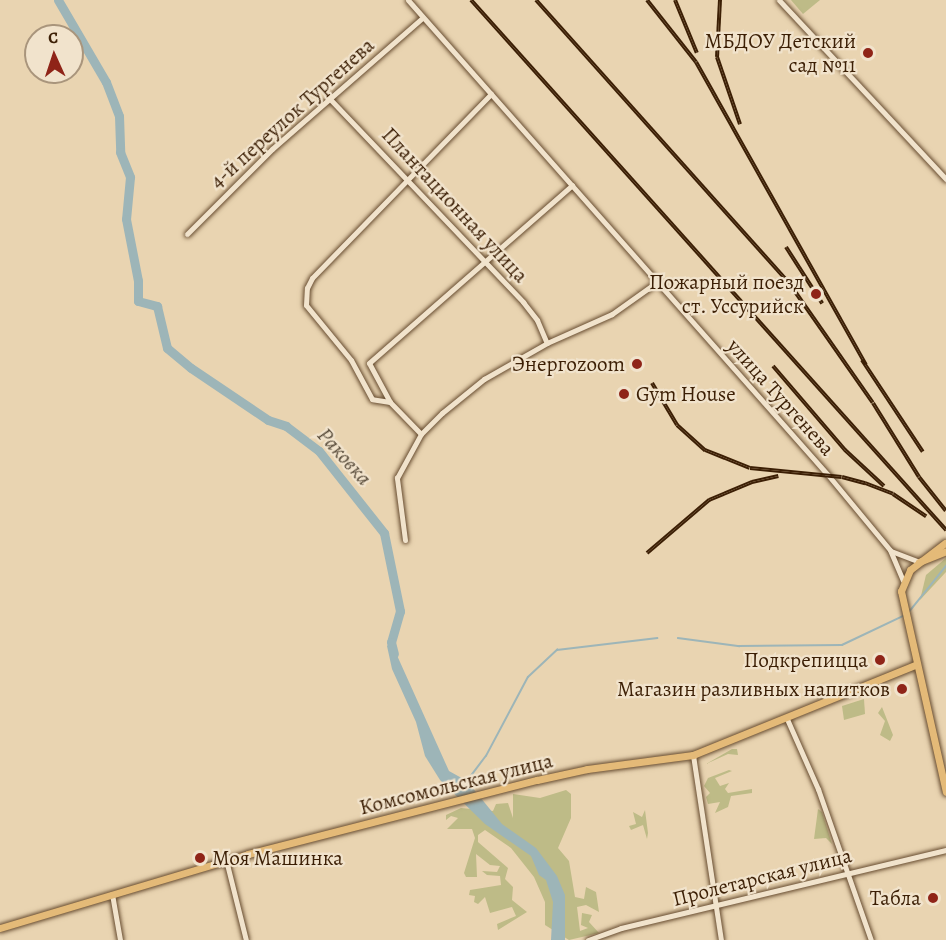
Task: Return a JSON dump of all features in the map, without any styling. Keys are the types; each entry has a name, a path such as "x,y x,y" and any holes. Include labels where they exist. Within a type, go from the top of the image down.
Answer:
{"main road":[{"path":"946,547 919,561 903,580 901,591 915,665 946,792"},
{"name":"Комсомольская улица","path":"0,927 226,860 537,780 586,769 693,755 787,719 915,665"}],"street":[{"name":"улица Тургенева","path":"408,0 421,20 572,185 890,550 903,580"},
{"path":"779,0 946,179"},
{"name":"4-й переулок Тургенева","path":"187,234 329,98 421,20"},
{"path":"390,402 372,399 351,360 306,305 312,278 491,94"},
{"name":"Плантационная улица","path":"329,98 486,262 537,320 548,343"},
{"path":"421,434 390,402 369,363 572,185"},
{"path":"405,540 397,478 421,434 468,391 548,343 612,314 657,282"},
{"path":"890,550 905,559 919,561"},
{"path":"787,719 872,940"},
{"path":"693,755 721,940"},
{"name":"Пролетарская улица","path":"588,940 621,928 946,850"},
{"path":"226,860 246,940"},
{"path":"112,894 120,940"}],"shaded area":[{"path":"791,0 820,0 803,14"},
{"path":"946,558 946,572 920,600 926,575"},
{"path":"864,699 865,714 844,720 842,706"},
{"path":"882,707 893,735 890,741 880,735 885,721 878,713"},
{"path":"732,749 737,749 738,755 728,754 706,764"},
{"path":"732,771 715,778 720,786 729,783 725,789 728,793 752,789 752,793 731,796 728,807 715,813 720,802 708,804 706,797 710,793 704,786 708,778"},
{"path":"566,790 571,794 571,818 558,848 569,861 575,897 584,899 586,887 596,892 599,912 586,905 577,907 580,931 588,928 581,925 582,913 592,915 589,922 599,933 569,940 545,925 545,902 534,877 511,848 485,830 478,835 478,842 508,868 505,879 513,887 512,900 527,912 498,930 497,924 516,916 512,907 490,913 485,897 478,904 474,902 475,896 469,895 470,890 501,885 500,876 487,875 482,871 497,872 500,866 490,865 476,854 477,877 466,877 464,873 475,838 472,829 447,829 458,818 451,816 446,820 446,815 461,808 493,811 496,804 508,803 513,818 513,794 540,798"},
{"path":"818,809 822,812 832,844 826,838 814,839"},
{"path":"645,810 647,839 643,825 631,830 629,826 636,824 633,812 642,817"}],"water":[{"path":"391,642 449,771 467,781 502,824 536,848 557,876 565,895 565,940 551,940 553,902 546,880 539,875 531,856 485,824 440,780 425,756 416,722 392,669 387,646"}],"waterway":[{"name":"Раковка","path":"58,0 106,82 119,116 120,152 130,177 126,219 138,281 138,301 157,306 167,348 191,368 268,420 286,426 319,451 384,533 400,611 391,642 394,654"},
{"path":"909,612 946,566"},
{"path":"678,638 739,646 842,645 903,616"},
{"path":"467,781 486,756 528,677 557,650 657,638"}],"railway":[{"path":"471,0 946,530"},
{"path":"536,0 789,283 873,403 919,477 946,511"},
{"path":"647,0 696,62 866,365"},
{"path":"675,0 697,53"},
{"path":"720,0 717,57 740,124"},
{"path":"786,247 822,303"},
{"path":"862,360 923,452"},
{"path":"773,366 845,450 884,486"},
{"path":"652,383 677,425 705,450 750,468 842,477 865,483 893,494 926,516"},
{"path":"647,553 709,500 752,482 778,476"}],"place":[{"name":"МБДОУ Детский сад №11","path":"868,53"},
{"name":"Пожарный поезд ст. Уссурийск","path":"816,294"},
{"name":"Энергоzoom","path":"637,364"},
{"name":"Gym House","path":"624,394"},
{"name":"Подкрепицца","path":"880,660"},
{"name":"Магазин разливных напитков","path":"902,689"},
{"name":"Моя Машинка","path":"200,858"},
{"name":"Табла","path":"933,898"}]}
